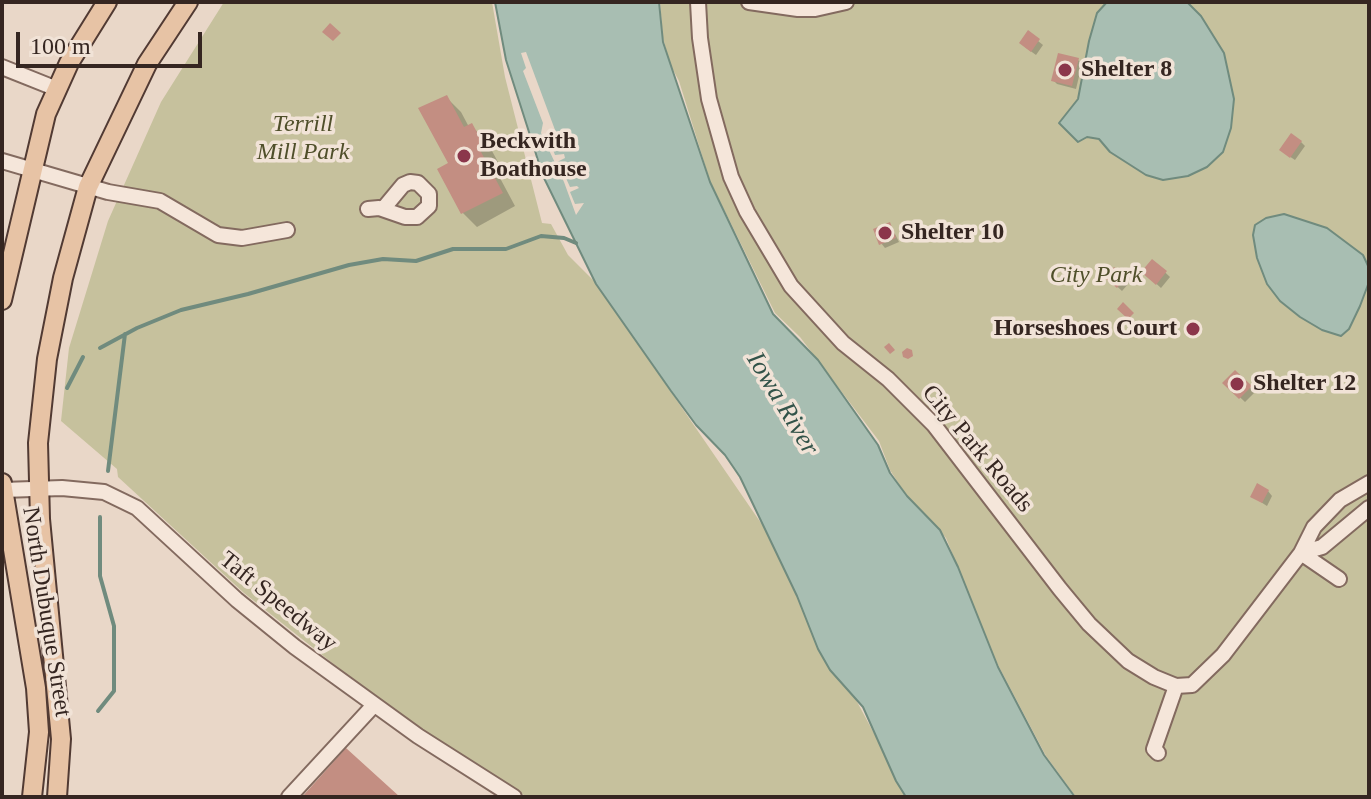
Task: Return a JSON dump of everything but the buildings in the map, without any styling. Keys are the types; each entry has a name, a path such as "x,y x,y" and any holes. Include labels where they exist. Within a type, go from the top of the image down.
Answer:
{"main road":[{"path":"2,300 46,114 69,63 107,2"},
{"name":"North Dubuque Street","path":"57,797 61,739 39,489 38,443 47,359 63,278 88,187 147,64 188,2"},
{"name":"North Dubuque Street","path":"2,483 36,688 39,732 32,797"}],"street":[{"name":"City Park Roads","path":"698,2 709,99 731,177 747,212 791,286 843,343 888,379 934,425 1060,589 1112,648 1154,677 1176,686"},
{"path":"749,2 807,9 846,2"},
{"path":"2,67 57,89"},
{"path":"2,161 88,187 160,201 218,235 242,238 287,230"},
{"path":"1158,753 1154,749 1176,686 1192,685 1208,672 1301,553 1306,539 1326,514 1340,500 1369,483"},
{"name":"Taft Speedway","path":"3,490 62,488 104,492 137,508 237,600 374,705 514,797"},
{"path":"1301,553 1322,547 1369,508"},
{"path":"1301,553 1339,579"},
{"path":"289,797 374,705"}],"green space":[{"name":"Terrill Mill Park","path":"224,2 492,2 505,77 542,223 551,224 568,255 597,284 763,526 908,797 527,797 384,704 244,593 118,477 117,469 61,421 69,348 108,221 161,102"},
{"name":"City Park","path":"660,2 1369,2 1369,797 1076,797 1046,756 997,663 946,538 904,492 890,470 879,441 800,337 775,313 710,181 679,81 670,64 663,38"}],"water":[{"name":"Iowa River","path":"495,2 659,2 663,42 710,182 773,314 818,360 878,445 890,473 940,530 998,667 1044,755 1075,797 906,797 863,707 830,670 818,649 797,596 740,477 725,455 696,425 596,284 543,176 506,60"},
{"path":"1107,2 1187,2 1201,16 1224,53 1234,99 1231,128 1223,152 1207,167 1188,176 1163,180 1146,175 1110,152 1099,139 1087,137 1078,142 1059,123 1078,99 1097,13"},
{"path":"1284,214 1327,228 1363,255 1369,268 1369,282 1349,329 1341,336 1322,330 1300,317 1280,301 1267,284 1257,258 1253,235 1255,225 1266,218"}],"pier":[{"path":"526,52 558,138 550,142 555,155 564,154 565,158 557,162 562,173 571,171 565,176 570,187 579,188 570,192 575,204 584,203 576,215 541,133 543,123 523,71 526,68 521,53"}],"waterway":[{"path":"100,348 181,310 349,265 383,259 416,261 453,249 506,249 541,236 564,238 576,243"},
{"path":"108,471 125,334"},
{"path":"67,388 83,357"},
{"path":"98,711 114,691 114,626 100,576 100,517"}],"place":[{"name":"Shelter 8","path":"1065,70"},
{"name":"Beckwith Boathouse","path":"464,156"},
{"name":"Shelter 10","path":"885,233"},
{"name":"Horseshoes Court","path":"1193,329"},
{"name":"Shelter 12","path":"1237,384"}]}
